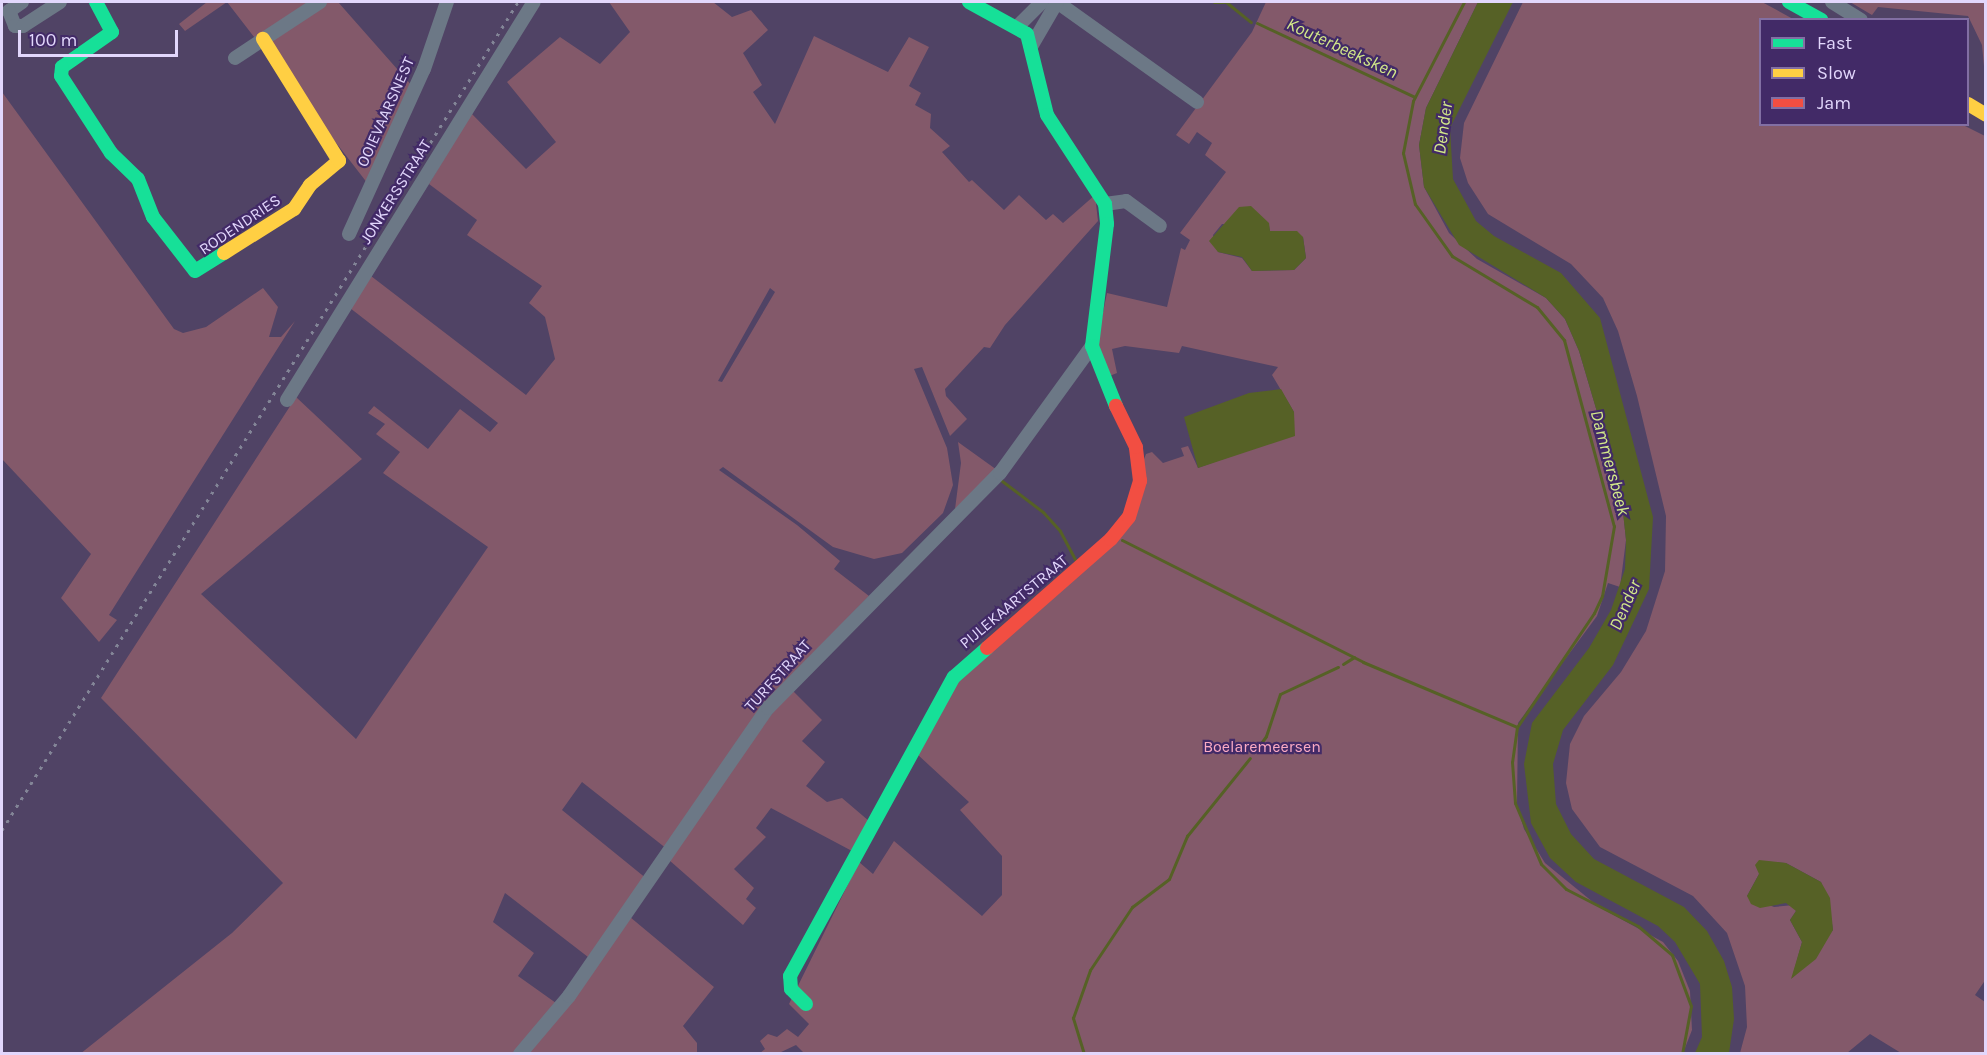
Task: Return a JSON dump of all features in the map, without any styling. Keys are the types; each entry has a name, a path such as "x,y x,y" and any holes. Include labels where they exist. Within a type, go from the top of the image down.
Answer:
{"street":[{"path":"22,2 9,11 15,26 23,26 60,2"},
{"name":"RODENDRIES","path":"96,2 112,33 62,67 61,76 111,153 138,178 153,217 195,271 294,209 310,185 339,161 264,39"},
{"path":"235,58 320,2"},
{"name":"OOIEVAARSNEST","path":"349,234 424,69 447,2"},
{"name":"JONKERSSTRAAT","path":"287,400 534,2"},
{"path":"969,2 1017,27 1032,45 1047,115 1105,204 1125,201 1160,226"},
{"path":"1017,27 1042,2"},
{"path":"1032,45 1057,2 1197,102"},
{"path":"1789,2 1817,18"},
{"path":"1832,2 1858,18"},
{"path":"1969,105 1986,115"},
{"name":"PIJLEKAARTSTRAAT","path":"806,1004 791,989 790,976 954,677 1102,548 1129,517 1137,497 1140,465 1092,346 1107,224 1105,204"},
{"name":"TURFSTRAAT","path":"520,1053 582,978 768,708 1000,473 1092,346"}],"green space":[{"path":"207,2 227,2 185,31 179,24"},
{"path":"227,2 338,2 413,87 368,184"},
{"path":"609,2 713,2 732,17 751,10 768,30 743,53 762,85 753,92 775,124 814,36 888,72 909,37 929,47 909,86 921,93 915,105 931,114 930,128 950,146 942,152 969,182 972,180 1004,210 1019,195 1046,220 1053,214 1063,223 1095,195 1098,221 1005,325 990,348 984,347 945,389 946,396 967,419 950,436 922,367 914,369 947,448 953,485 943,513 902,553 874,559 833,547 723,467 719,470 797,525 840,561 834,569 869,596 807,660 667,849 582,782 562,810 647,879 588,957 505,893 493,922 534,953 518,976 556,1003 514,1053 80,1054 232,933 283,883 101,698 296,397 362,459 201,594 356,739 488,547 383,473 400,452 376,434 385,424 368,413 374,406 428,449 460,409 490,432 498,423 350,308 371,276 526,395 555,359 545,317 529,303 542,286 467,235 477,220 429,184 471,113 526,169 556,142 507,82 560,37 600,64 630,32","holes":["770,288 775,292 722,382 718,381"]},
{"name":"Boelaremeersen","path":"1266,2 1478,2 1426,108 1419,145 1424,187 1449,233 1477,259 1546,298 1565,319 1579,351 1621,493 1626,540 1620,587 1608,583 1597,616 1518,723 1517,805 1524,829 1545,863 1599,907 1663,942 1678,961 1690,991 1692,1030 1683,1053 805,1054 796,1045 779,1053 759,1054 765,1049 760,1041 768,1034 777,1037 787,1029 798,1037 809,1024 789,1004 859,862 873,874 894,841 982,916 1002,895 1002,856 960,810 969,802 917,754 958,681 1112,544 1146,454 1152,452 1163,463 1184,456 1181,448 1188,446 1198,468 1231,456 1294,412 1272,375 1278,367 1182,346 1179,353 1125,346 1112,349 1117,373 1107,377 1097,342 1107,293 1167,307 1181,248 1185,250 1190,240 1180,233 1226,172 1205,155 1212,143 1197,132 1189,144 1176,135 1252,32","holes":["1222,224 1269,226 1270,231 1303,237 1306,258 1294,270 1252,271 1242,258 1218,252 1213,235"]},
{"path":"1523,2 1762,2 1791,18 1759,18 1759,126 1965,126 1985,136 1986,979 1975,995 1985,1002 1985,1053 1901,1053 1870,1034 1847,1053 1740,1053 1747,1027 1745,986 1727,933 1693,896 1600,847 1572,809 1566,783 1570,744 1584,716 1621,672 1646,631 1665,571 1666,516 1637,396 1618,331 1603,298 1571,264 1488,214 1468,183 1460,158 1464,123","holes":["1759,861 1786,863 1821,882 1833,930 1792,978 1802,942 1790,920 1796,911 1794,905 1774,907 1747,896 1759,874"]},
{"path":"1850,2 1985,2 1985,77 1982,45 1968,16 1878,7 1872,15"},
{"path":"2,92 174,329 183,333 206,327 263,288 278,307 269,337 281,337 295,321 109,615 117,620 99,642 61,598 91,554 2,459"},
{"path":"958,442 997,470 955,509 961,463"},
{"path":"791,689 822,720 802,741 825,762 806,786 827,802 842,798 869,821 852,851 771,808 756,828 766,837 734,869 754,888 746,899 756,908 743,925 669,860 711,793"},
{"path":"630,917 714,987 683,1026 697,1043 697,1053 524,1054"}],"water":[{"name":"Dender","path":"1478,2 1513,2 1450,128 1453,179 1476,221 1494,236 1561,273 1600,318 1653,517 1649,589 1613,665 1563,730 1553,764 1556,804 1571,834 1594,859 1684,907 1707,931 1724,961 1732,987 1734,1019 1729,1053 1695,1053 1702,1037 1700,984 1675,942 1658,926 1576,882 1550,858 1531,823 1524,764 1532,723 1589,648 1611,610 1625,569 1626,540 1621,493 1579,351 1565,319 1546,298 1459,245 1424,187 1419,145 1426,108"},
{"path":"1251,206 1269,223 1270,231 1297,231 1303,237 1306,258 1294,270 1252,271 1242,257 1218,252 1209,241 1239,207"},
{"path":"1281,389 1294,412 1295,436 1198,468 1184,417 1249,393"},
{"path":"1759,860 1786,863 1821,882 1830,898 1833,930 1816,959 1791,979 1802,942 1790,920 1796,911 1786,903 1760,908 1751,904 1747,896 1759,874 1755,865"}],"waterway":[{"name":"Kouterbeeksken","path":"1214,2 1224,2"},
{"name":"Kouterbeeksken","path":"1226,2 1251,22"},
{"name":"Dammersbeek","path":"1464,2 1413,101 1403,153 1415,204 1452,256 1537,307 1564,340 1614,526 1602,596 1594,613 1517,727 1512,762 1515,803 1541,864 1566,889 1638,926 1672,955 1691,1006 1682,1054"},
{"name":"Kouterbeeksken","path":"1257,23 1415,97"},
{"path":"1002,481 1043,512 1060,531 1075,559"},
{"path":"1122,540 1363,662 1517,727"},
{"path":"1343,664 1354,657"},
{"path":"1256,750 1266,736 1280,694 1338,667"},
{"path":"1084,1054 1073,1018 1090,970 1132,907 1169,879 1187,836 1250,758"}],"railway":[{"path":"2,830 518,2"}],"traffic: fast":[{"path":"96,2 112,32 62,67 61,76 111,153 138,179 153,217 195,271 224,253"},
{"path":"969,2 1027,34 1047,115 1105,204 1107,224 1092,346 1116,406"},
{"path":"1789,2 1817,18"},
{"path":"806,1004 791,989 790,976 954,677 987,648"}],"traffic: slow":[{"path":"224,253 294,209 310,185 339,161 263,39"},
{"path":"1969,105 1986,115"}],"traffic: jam":[{"path":"987,648 1111,539 1129,517 1140,481 1136,447 1116,406"}]}
